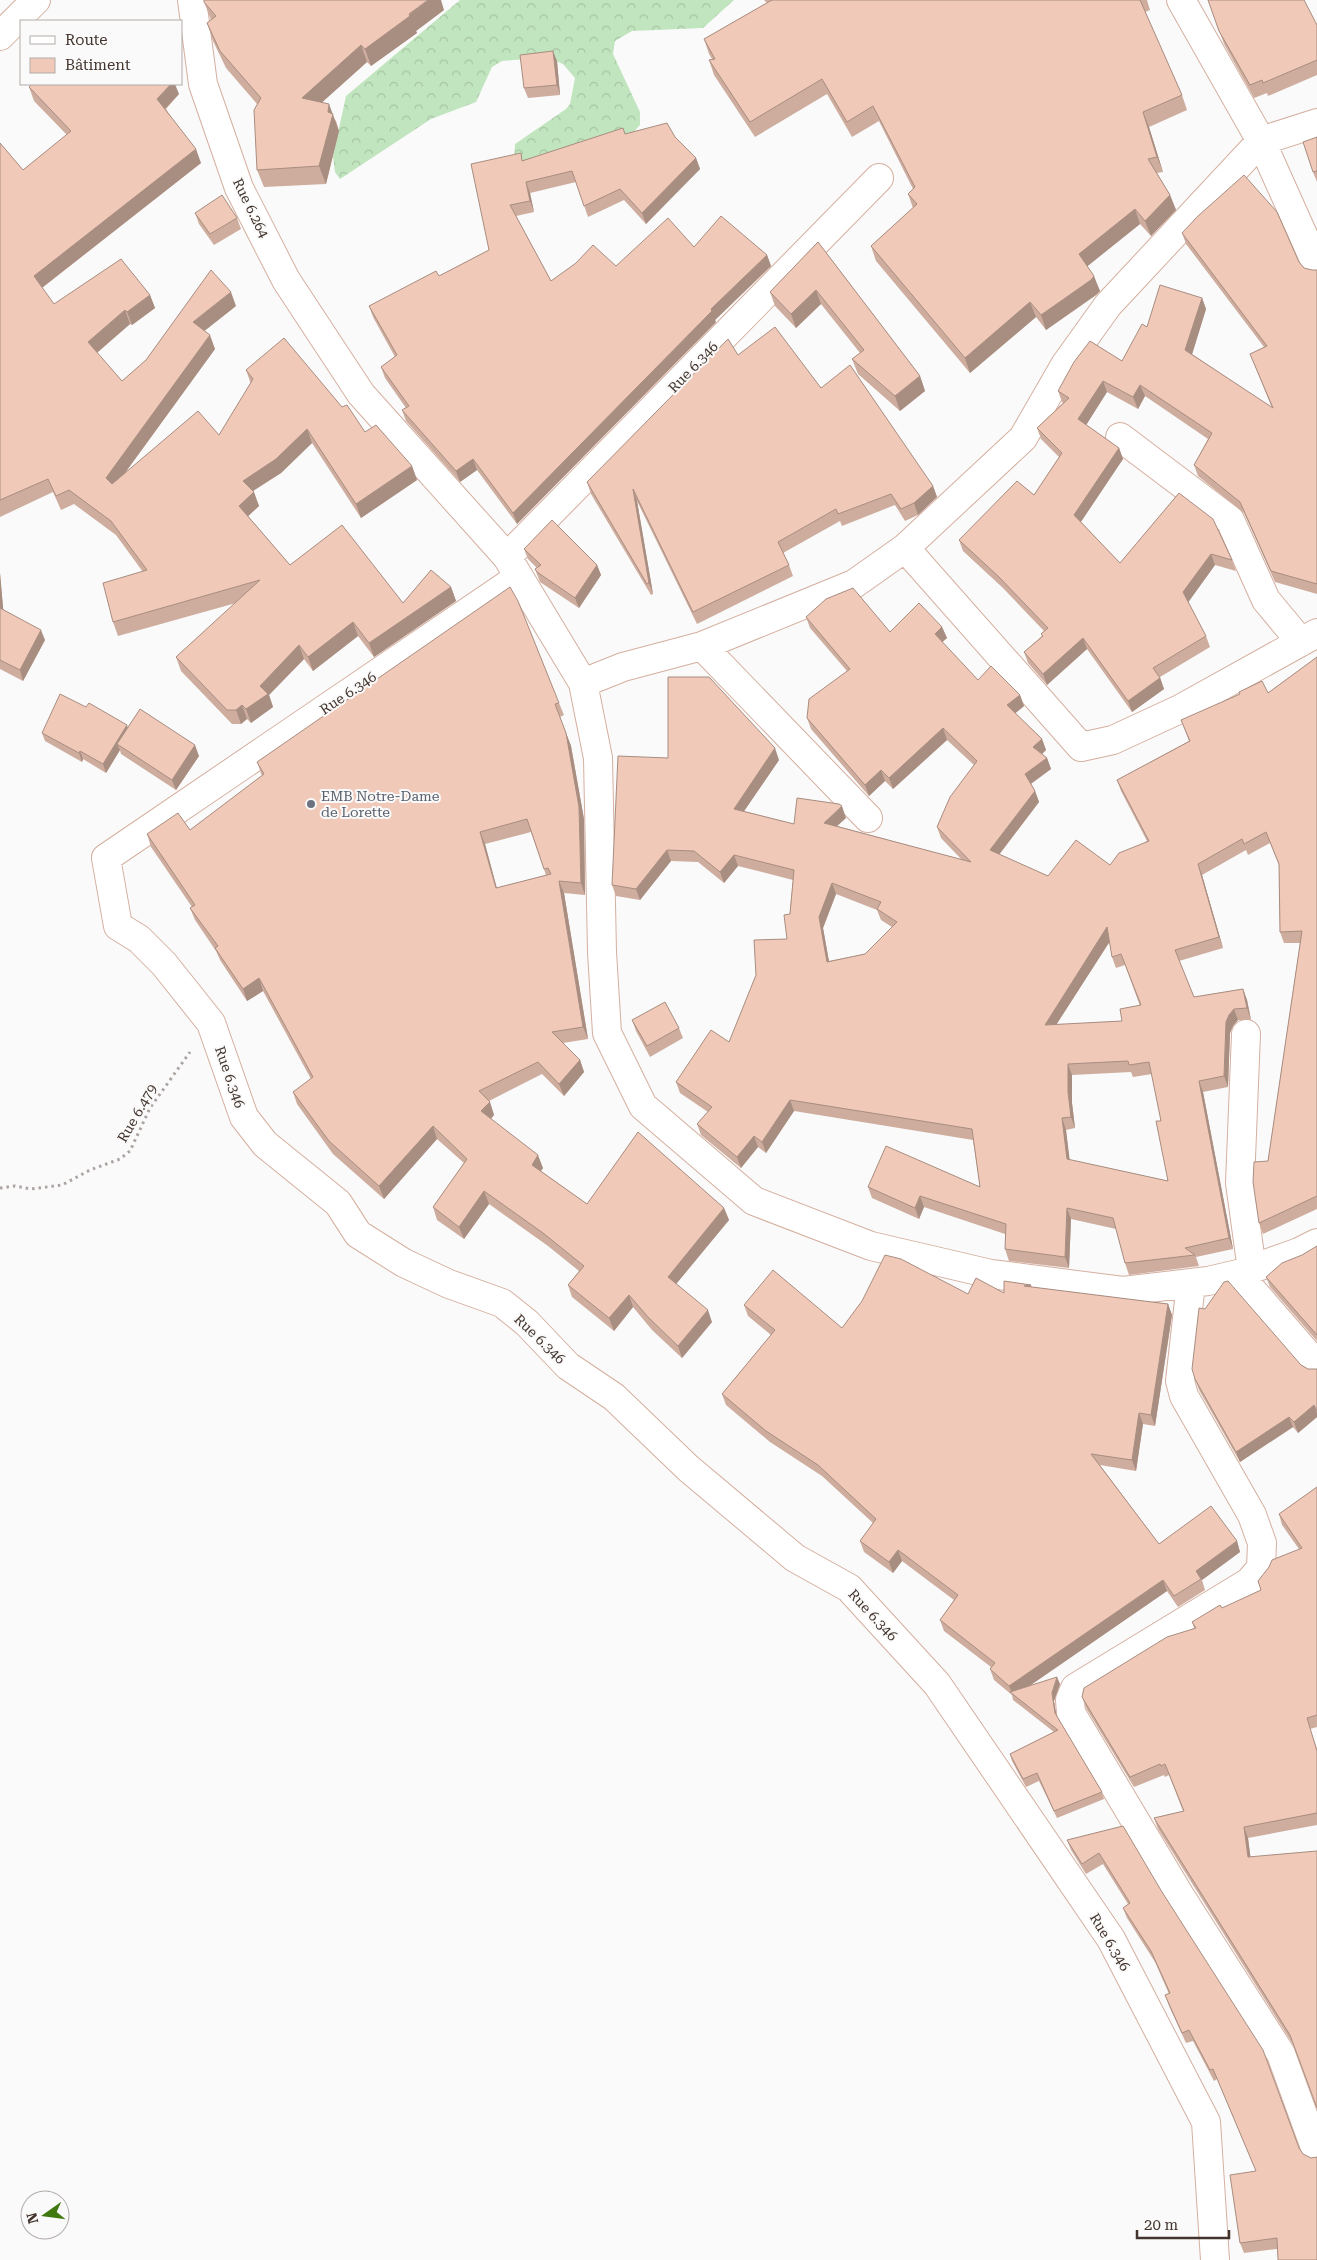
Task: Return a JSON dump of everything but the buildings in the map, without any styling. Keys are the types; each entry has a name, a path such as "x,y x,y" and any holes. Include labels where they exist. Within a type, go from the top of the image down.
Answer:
{"street":[{"path":"0,36 36,0"},
{"name":"Rue 6.264","path":"192,0 203,84 239,188 286,280 361,394 513,567 583,683 598,758 602,952 607,1034 643,1106 754,1201 870,1246 991,1274 1122,1291 1191,1283 1245,1272 1299,1252 1317,1243"},
{"path":"1181,0 1261,141 1317,266"},
{"path":"583,683 623,668 702,646 854,584 905,548 1023,438 1065,364 1108,306 1261,141 1317,123"},
{"name":"Rue 6.346","path":"879,178 513,567 106,858 118,926 139,939 164,964 211,1023 244,1117 265,1144 338,1203 358,1234 404,1262 434,1277 502,1303 527,1323 568,1366 614,1397 660,1439 688,1468 796,1558 849,1588 938,1684 1111,1939 1206,2122 1214,2260"},
{"path":"905,548 1081,747 1113,740 1180,709 1309,638 1266,600 1230,520 1120,437"},
{"path":"702,646 868,818"},
{"path":"1246,1034 1240,1183 1245,1272 1317,1365"},
{"path":"1191,1283 1180,1381 1184,1396 1252,1515 1262,1543 1260,1568 1249,1582 1076,1688 1070,1700 1071,1713 1179,1894 1281,2054 1317,2153"}],"path":[{"name":"Rue 6.479","path":"0,1188 16,1186 31,1189 62,1185 90,1170 120,1158 130,1151 150,1108 211,1023"}],"green space":[{"path":"460,0 734,0 703,28 632,31 615,41 613,54 640,112 640,125 631,135 556,167 514,160 515,144 566,109 570,104 575,78 563,64 546,57 502,61 492,67 476,102 431,119 340,179 335,172 333,156 346,96"}],"place":[{"name":"EMB Notre-Dame de Lorette","path":"311,804"}]}
